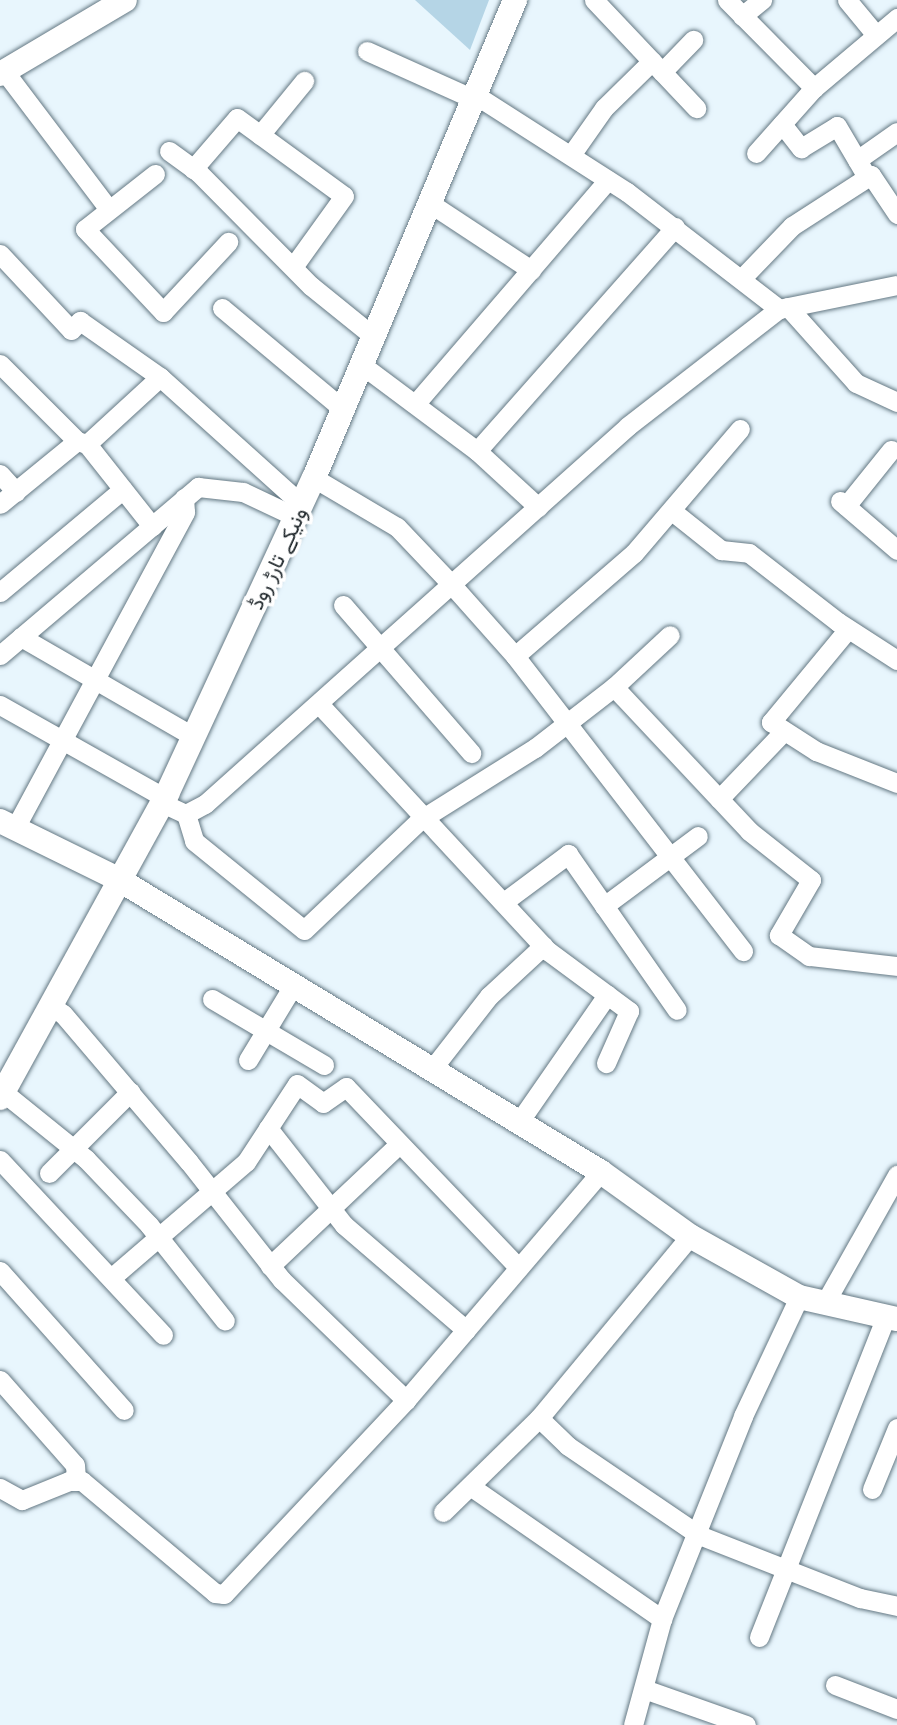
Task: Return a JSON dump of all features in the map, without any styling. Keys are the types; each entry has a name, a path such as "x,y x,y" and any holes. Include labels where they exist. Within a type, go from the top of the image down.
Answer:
{"main road":[{"path":"3,73 125,0"},
{"name":"ونیکے تارڑ روڈ","path":"2,1095 49,1004 163,801 194,737 314,478 477,98 515,0"},
{"path":"7,825 118,879 601,1172 690,1236 799,1297 891,1317"}],"street":[{"path":"594,0 696,107"},
{"path":"727,0 814,88"},
{"path":"743,16 762,0"},
{"path":"847,0 876,35"},
{"path":"756,153 814,88 897,18"},
{"path":"571,155 604,108 693,40"},
{"path":"367,51 477,98 571,155 675,227 783,308 856,383 897,402"},
{"path":"3,73 108,208"},
{"path":"260,135 304,81"},
{"path":"193,169 237,118 344,196 293,267"},
{"path":"782,124 801,148 837,126 867,177"},
{"path":"857,160 897,132"},
{"path":"169,151 193,169 293,267 374,337"},
{"path":"155,174 108,208 85,229 163,312 228,242"},
{"path":"742,278 792,226 871,175 897,214"},
{"path":"416,403 608,180"},
{"path":"431,204 531,270"},
{"path":"477,451 675,227"},
{"path":"0,254 71,330 80,321 160,377 299,511"},
{"path":"186,814 205,804 383,648 628,426 783,308 897,285"},
{"path":"222,308 343,409"},
{"path":"0,364 82,443 152,526"},
{"path":"362,365 477,451 538,507"},
{"path":"0,504 82,443 160,377"},
{"path":"515,656 634,553 672,512 740,429"},
{"path":"891,450 843,504 897,550"},
{"path":"0,474 16,492"},
{"path":"314,478 397,527 452,585 515,656 743,951"},
{"path":"0,654 198,487 214,486 243,492 299,511"},
{"path":"0,591 123,489"},
{"path":"7,825 62,741 185,512 184,498"},
{"path":"672,512 721,550 749,553 848,629 897,660"},
{"path":"343,605 383,648 471,753"},
{"path":"848,629 772,722 782,733 816,751 897,783"},
{"path":"0,705 186,814 194,841 304,930 426,816 568,724 614,687 670,635"},
{"path":"21,637 194,737"},
{"path":"614,687 719,799 778,857 811,880 779,935 809,956 897,966"},
{"path":"319,704 505,901 543,946 629,1011 606,1063"},
{"path":"719,799 782,733"},
{"path":"604,906 698,836"},
{"path":"505,901 568,853 677,1010"},
{"path":"432,1069 489,996 543,946"},
{"path":"247,1060 294,984"},
{"path":"519,1122 607,995"},
{"path":"212,999 324,1065"},
{"path":"49,1004 63,1014 130,1092 270,1266 406,1400"},
{"path":"111,1278 246,1162 297,1084 323,1103 346,1087 398,1145 519,1268"},
{"path":"49,1173 130,1092"},
{"path":"2,1095 73,1149 159,1237 225,1321"},
{"path":"268,1129 344,1225 466,1330"},
{"path":"270,1266 329,1206 398,1145"},
{"path":"0,1160 163,1335"},
{"path":"0,1488 22,1500 76,1481 93,1486 215,1593 224,1594 406,1400 601,1172"},
{"path":"826,1301 897,1175"},
{"path":"443,1512 539,1418 690,1236"},
{"path":"0,1271 124,1409"},
{"path":"633,1725 662,1619 699,1535 743,1416 799,1297"},
{"path":"759,1637 891,1317"},
{"path":"0,1380 75,1465 76,1481"},
{"path":"539,1418 568,1446 699,1535 860,1598 897,1606"},
{"path":"872,1489 897,1428"},
{"path":"470,1486 662,1619"},
{"path":"835,1685 897,1709"},
{"path":"644,1689 746,1725"}],"shaded area":[{"path":"415,0 489,0 470,50"}]}
